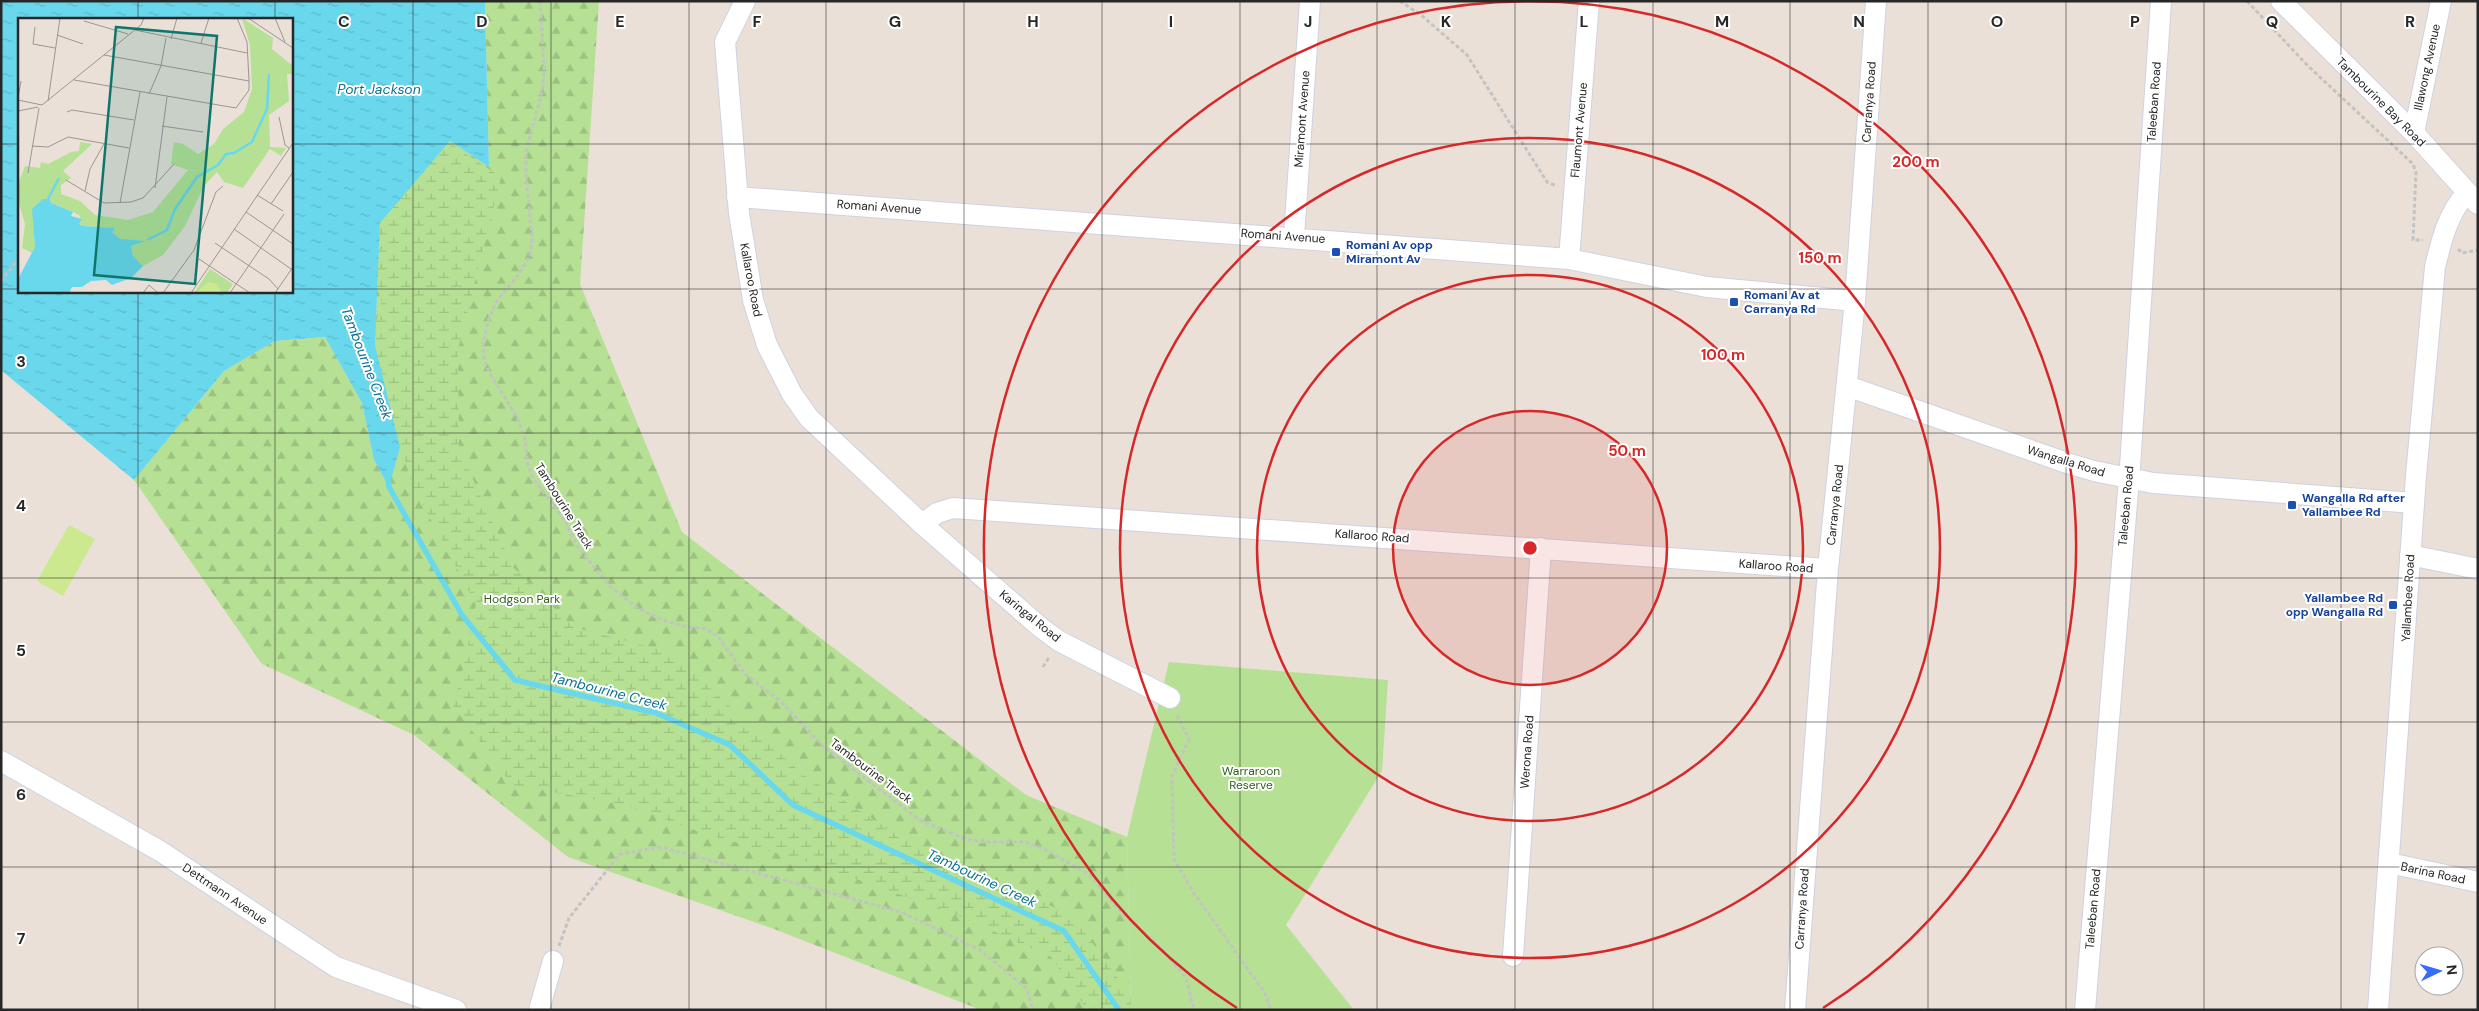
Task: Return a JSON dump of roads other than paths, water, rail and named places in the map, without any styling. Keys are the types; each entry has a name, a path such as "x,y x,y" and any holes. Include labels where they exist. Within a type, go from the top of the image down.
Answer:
{"street":[{"name":"Kallaroo Road","path":"744,1 724,42 737,196 758,320 767,345 792,394 809,418 906,510"},
{"name":"Miramont Avenue","path":"1294,237 1310,1"},
{"name":"Flaumont Avenue","path":"1569,259 1589,1"},
{"name":"Carranya Road","path":"1795,1010 1828,570 1855,301 1876,1"},
{"name":"Taleeban Road","path":"2085,1010 2129,479 2161,1"},
{"name":"Tambourine Bay Road","path":"2281,1 2414,133 2472,199"},
{"name":"Illawong Avenue","path":"2414,133 2441,1"},
{"name":"Romani Avenue","path":"737,196 1569,259 1707,287 1855,301"},
{"name":"Yallambee Road","path":"2378,1010 2410,555 2435,267 2441,244 2457,204 2472,199"},
{"name":"Wangalla Road","path":"1847,386 2066,463 2129,479 2162,484 2414,503"},
{"name":"Kallaroo Road","path":"922,524 937,513 953,508 1541,548 1828,570"},
{"name":"Karingal Road","path":"906,510 1059,640 1170,698"},
{"name":"Werona Road","path":"1513,956 1541,548"},
{"path":"2410,555 2478,569"},
{"name":"Dettmann Avenue","path":"1,761 160,851 336,967 456,1010"},
{"name":"Barina Road","path":"2389,863 2478,882"},
{"path":"539,1010 553,961"}],"water":[{"name":"Port Jackson","path":"1,1 485,1 489,167 450,141 380,223 375,345 400,447 389,487 374,460 362,403 325,337 275,341 224,371 134,480 2,371"}],"waterway":[{"name":"Tambourine Creek","path":"388,480 389,487 462,615 515,680 656,713 730,745 793,805 1064,931 1119,1010"}],"place":[{"name":"Romani Av opp Miramont Av","path":"1336,252"},
{"name":"Romani Av at Carranya Rd","path":"1734,302"},
{"name":"Wangalla Rd after Yallambee Rd","path":"2292,505"},
{"name":"Yallambee Rd opp Wangalla Rd","path":"2393,605"}],"park label":[{"name":"Hodgson Park","path":"522,599"},
{"name":"Warraroon Reserve","path":"1251,778"}]}
